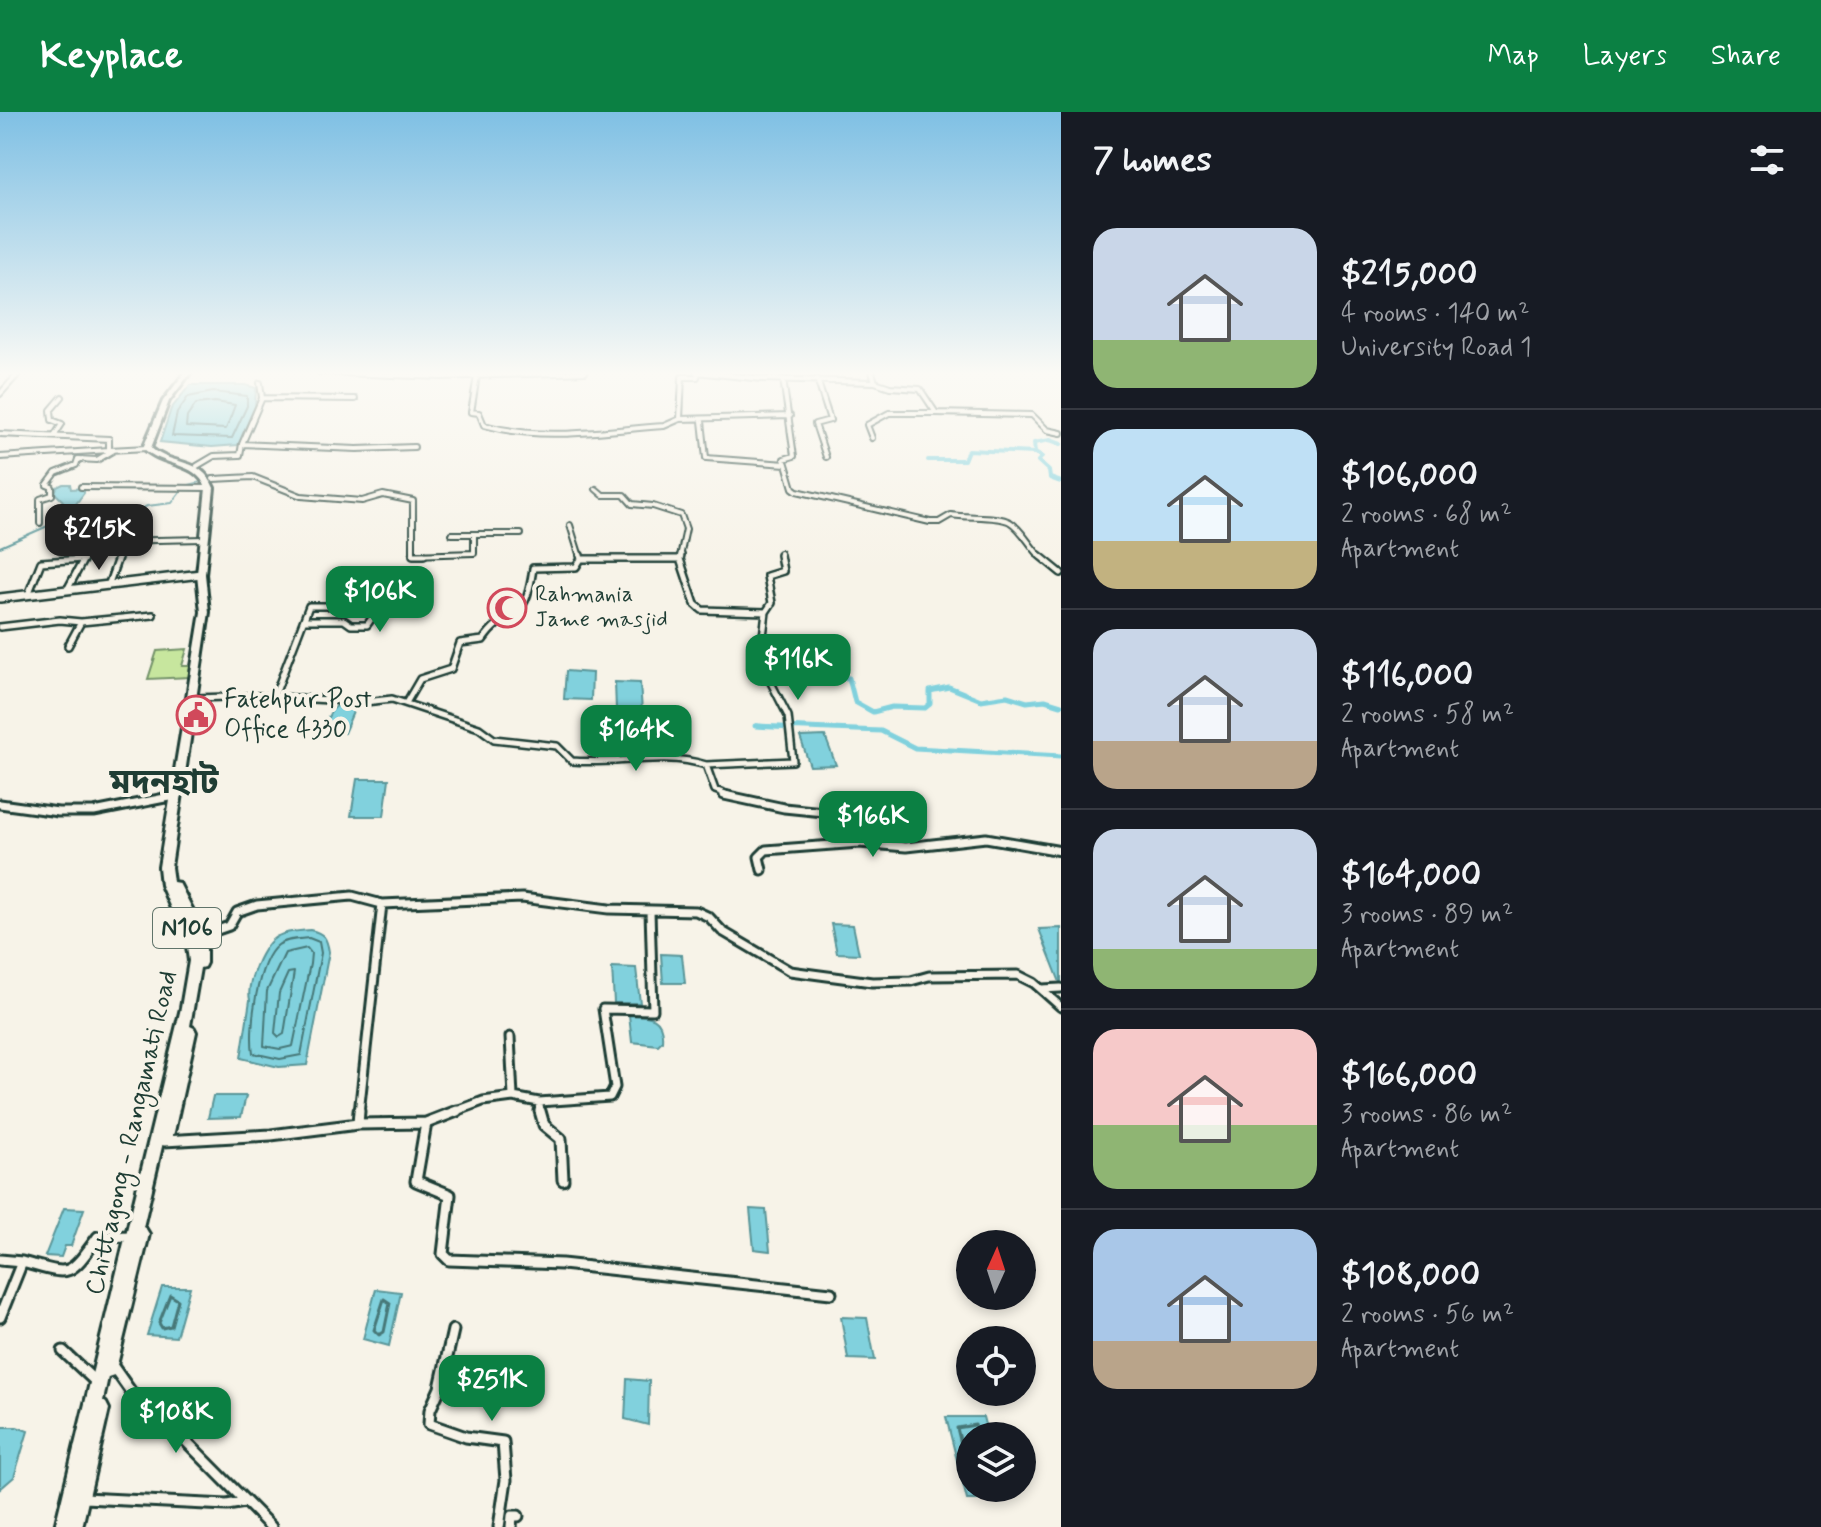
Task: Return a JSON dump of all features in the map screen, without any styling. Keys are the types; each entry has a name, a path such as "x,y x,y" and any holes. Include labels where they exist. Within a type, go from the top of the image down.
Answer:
{"highway":[{"path":"151,438 147,448 156,456 195,468 212,484"},
{"path":"156,438 152,449 197,466 212,484"},
{"name":"Chittagong - Rangamati Road","path":"64,1527 167,1101 195,961 190,934 167,885 167,846 205,612 201,574 212,484"},
{"name":"Chittagong - Rangamati Road","path":"73,1527 187,1050 201,962 200,936 174,885 173,872 176,822 208,611 205,573 214,502 212,484"}],"main road":[{"path":"0,598 201,574"}],"street":[{"path":"76,438 109,439 112,450"},
{"path":"197,466 214,456 240,455 245,438"},
{"path":"704,438 706,458 786,464"},
{"path":"792,438 794,457 784,459 793,488 797,491 930,522 939,522 951,515 972,519 998,518 1011,522 1031,548 1061,573"},
{"path":"820,438 826,457"},
{"path":"242,444 357,449 414,447"},
{"path":"0,457 147,448"},
{"path":"40,523 40,499 52,495 52,487 47,485 56,473 76,465 78,460 97,460 112,450"},
{"path":"81,487 189,489 253,477 301,496 362,501 383,495 413,501 416,521 411,538 413,555 474,553 474,534"},
{"path":"596,489 603,495 624,495 632,504 653,506 681,515 686,529 680,559 695,604 702,610 766,612"},
{"path":"406,703 420,679 451,669 460,643 483,640 493,626 521,611 529,597 531,569 576,567 581,559 570,525"},
{"path":"56,528 94,540 204,539"},
{"path":"452,534 521,534"},
{"path":"67,590 94,540"},
{"path":"108,586 124,542"},
{"path":"195,698 392,699 479,728 494,739 557,746 572,761 658,756 693,760 706,765 793,761 788,716 760,661 766,612 772,603 767,576 783,571 780,553"},
{"path":"28,595 41,562 82,559"},
{"path":"581,559 680,559"},
{"path":"274,697 309,606 327,606"},
{"path":"304,620 344,620 351,625 367,625 372,618 380,616 382,608"},
{"path":"0,627 153,615"},
{"path":"68,646 81,622"},
{"path":"706,765 715,790 723,795 784,808 843,814 849,817 859,843"},
{"path":"0,804 58,812 94,812 175,796"},
{"path":"762,870 759,857 766,850 859,843 906,847 986,838 1061,851"},
{"path":"200,936 229,926 237,912 257,905 356,896 382,904 522,898 702,913 722,931 790,971 872,982 911,981 929,976 1018,975 1042,989 1061,1007"},
{"path":"358,1124 382,904"},
{"path":"164,1141 271,1135 358,1124 426,1123 441,1114 483,1101 513,1097 539,1102 610,1097 615,1087 603,1009 653,1010 650,911"},
{"path":"1042,989 1061,988"},
{"path":"510,1037 513,1097"},
{"path":"539,1102 540,1118 545,1128 558,1134 562,1141 563,1180"},
{"path":"426,1123 416,1181 450,1195 444,1259 562,1264 831,1293"},
{"path":"0,1260 65,1273 74,1269 98,1237 133,1236"},
{"path":"0,1317 22,1262"},
{"path":"453,1330 440,1388 430,1410 429,1424 466,1437 503,1442 506,1480 499,1527"},
{"path":"63,1351 98,1385"},
{"path":"110,1362 155,1426 183,1438 271,1527"},
{"path":"80,1498 227,1505 245,1502"},
{"path":"511,1527 512,1516 518,1516"}],"green space":[{"path":"187,649 182,666 193,666 190,677 148,679 157,651"}],"water":[{"path":"161,438 241,438 238,445 212,447 160,442"},
{"path":"70,484 71,489 84,488 84,493 67,516 55,519 63,501 55,493 57,487"},
{"path":"566,671 592,673 591,700 564,699"},
{"path":"615,682 640,683 642,711 616,710"},
{"path":"338,705 356,705 344,733 334,730 319,733 332,710"},
{"path":"643,717 677,718 681,755 645,754"},
{"path":"825,736 836,765 810,766 800,737"},
{"path":"357,779 389,779 384,816 351,816"},
{"path":"831,924 853,925 859,954 837,953"},
{"path":"1061,928 1061,985 1039,929"},
{"path":"310,930 324,937 329,952 307,1065 279,1067 241,1058 250,984 261,955 278,936"},
{"path":"661,954 682,955 685,983 663,983"},
{"path":"612,967 636,968 640,1003 614,1003"},
{"path":"629,1015 658,1022 662,1041 658,1045 632,1042"},
{"path":"213,1096 246,1096 241,1117 208,1118"},
{"path":"64,1208 84,1209 71,1246 65,1246 61,1257 45,1256"},
{"path":"750,1209 766,1210 770,1251 754,1249"},
{"path":"162,1287 190,1287 176,1337 147,1335"},
{"path":"376,1289 401,1292 389,1346 363,1339"},
{"path":"841,1317 867,1318 875,1360 848,1359"},
{"path":"627,1379 649,1381 648,1425 625,1419"},
{"path":"946,1417 983,1417 984,1422 956,1422 956,1457"},
{"path":"3,1427 28,1431 14,1477 0,1489 0,1432"}],"waterway":[{"path":"1035,453 1034,443 1050,440 1061,444"},
{"path":"928,460 964,460 968,450 1035,453"},
{"path":"1035,453 1042,457 1038,461 1049,471 1050,478 1061,482"},
{"path":"0,547 50,525 98,523 127,517 147,506 172,503 185,486 201,482"},
{"path":"797,675 849,678 855,702 873,712 892,707 925,708 930,704 930,691 949,687 981,700 1007,696 1027,702 1045,700 1061,705"},
{"path":"791,728 755,726 881,731 915,748 1061,756"}],"place":[{"name":"Rahmania Jame masjid","path":"507,608"},
{"name":"Fatehpur Post Office 4330","path":"196,715"}],"district":[{"name":"মদনহাট","path":"164,783"}]}
